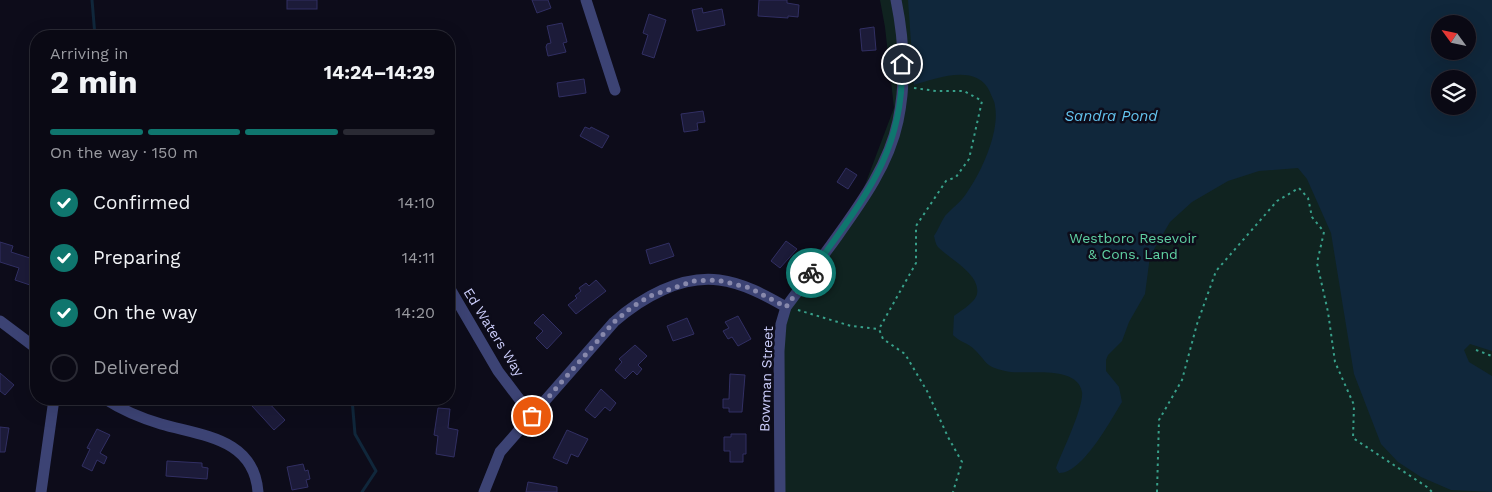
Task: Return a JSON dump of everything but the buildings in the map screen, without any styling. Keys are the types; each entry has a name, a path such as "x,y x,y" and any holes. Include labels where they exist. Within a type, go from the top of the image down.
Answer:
{"street":[{"path":"586,0 615,90"},
{"name":"Bowman Street","path":"780,492 779,351 781,324 786,307 874,182 898,122 903,86 901,36 896,0"},
{"path":"484,492 500,452 614,322 632,307 650,296 694,281 717,280 750,288 786,307"},
{"name":"Ed Waters Way","path":"455,297 498,371 532,416"},
{"path":"0,321 30,344"},
{"path":"41,492 53,405"},
{"path":"117,405 142,418 215,438 228,444 249,462 256,475 258,492"}],"path":[{"path":"903,86 936,91 964,91 982,101 969,159 956,177 946,181 916,226 916,263 880,329 883,339 905,354 927,391 962,462 953,492"},
{"path":"1157,492 1160,420 1182,380 1197,324 1216,271 1277,200 1299,188 1308,198 1312,217 1324,232 1317,262 1328,312 1335,362 1354,405 1353,438 1432,492"},
{"path":"786,307 845,325 880,329"},
{"path":"1476,350 1492,356"}],"green space":[{"name":"Westboro Resevoir & Cons. Land","path":"880,0 1492,0 1492,492 775,492 780,322 851,222 894,108"}],"water":[{"name":"Sandra Pond","path":"908,0 1492,0 1492,351 1470,344 1464,350 1469,362 1492,376 1492,492 1451,490 1421,477 1398,462 1381,444 1354,374 1331,233 1307,179 1298,168 1259,171 1228,181 1192,202 1170,222 1150,256 1145,294 1129,322 1122,341 1108,355 1106,360 1106,371 1119,387 1122,402 1086,456 1068,471 1059,473 1056,468 1082,399 1082,392 1078,383 1070,377 1060,374 1013,372 993,367 987,364 973,348 953,335 954,316 973,301 977,294 977,287 969,273 938,247 934,236 945,216 966,194 978,175 992,140 996,116 994,100 990,92 984,83 976,78 956,75 914,85"}],"waterway":[{"path":"92,0 94,30"},
{"path":"353,405 355,434 376,471 362,492"}],"way so far":[{"path":"532,416 614,322 632,307 650,296 694,281 717,280 750,288 786,307 811,273"}],"route":[{"path":"811,273 863,200 874,182 892,142 898,122 903,86 902,64"}]}
